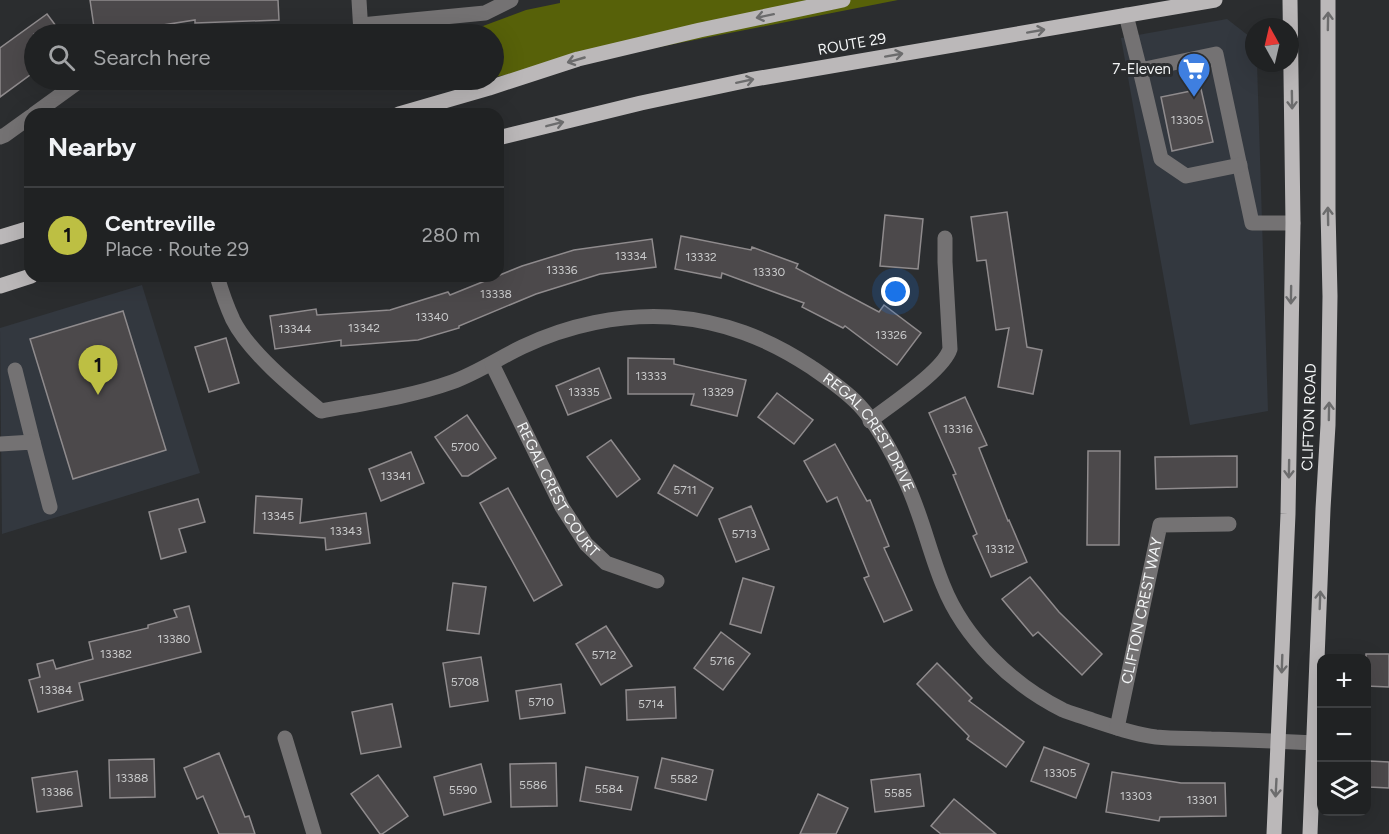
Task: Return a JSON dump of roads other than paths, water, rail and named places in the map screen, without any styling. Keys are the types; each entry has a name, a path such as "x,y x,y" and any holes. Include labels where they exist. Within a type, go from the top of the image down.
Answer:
{"main road":[{"path":"504,83 578,59 843,0"},
{"name":"ROUTE 29","path":"504,137 641,103 749,80 1215,0"},
{"name":"CLIFTON ROAD","path":"1274,834 1288,514 1293,223 1290,0"},
{"name":"CLIFTON ROAD","path":"1310,834 1328,426 1330,296 1328,0"},
{"path":"420,108 482,90"},
{"path":"0,237 24,230"},
{"path":"0,286 24,278"}],"street":[{"path":"359,0 361,24"},
{"path":"405,24 485,13 511,0"},
{"path":"1126,15 1161,159 1186,176 1240,165"},
{"path":"1140,70 1216,54 1252,223 1293,223"},
{"path":"42,108 67,90"},
{"path":"0,137 24,121"},
{"path":"870,420 939,367 949,354 951,349 945,238"},
{"name":"REGAL CREST DRIVE","path":"219,282 233,320 246,339 279,375 321,411 399,397 453,382 492,364 521,347 558,332 596,323 631,317 670,317 710,322 749,333 787,351 829,379 859,405 891,452 906,481 918,508 944,590 967,629 1019,682 1064,710 1117,728 1156,737 1314,743"},
{"name":"REGAL CREST COURT","path":"492,364 562,507 586,544 606,563 657,581"},
{"path":"15,370 50,507"},
{"path":"0,444 33,442"},
{"name":"CLIFTON CREST WAY","path":"1117,728 1160,525 1229,524"},
{"path":"285,738 314,834"}],"place":[{"name":"7-Eleven","path":"1194,98"},
{"name":"Centreville","path":"98,395"}]}
